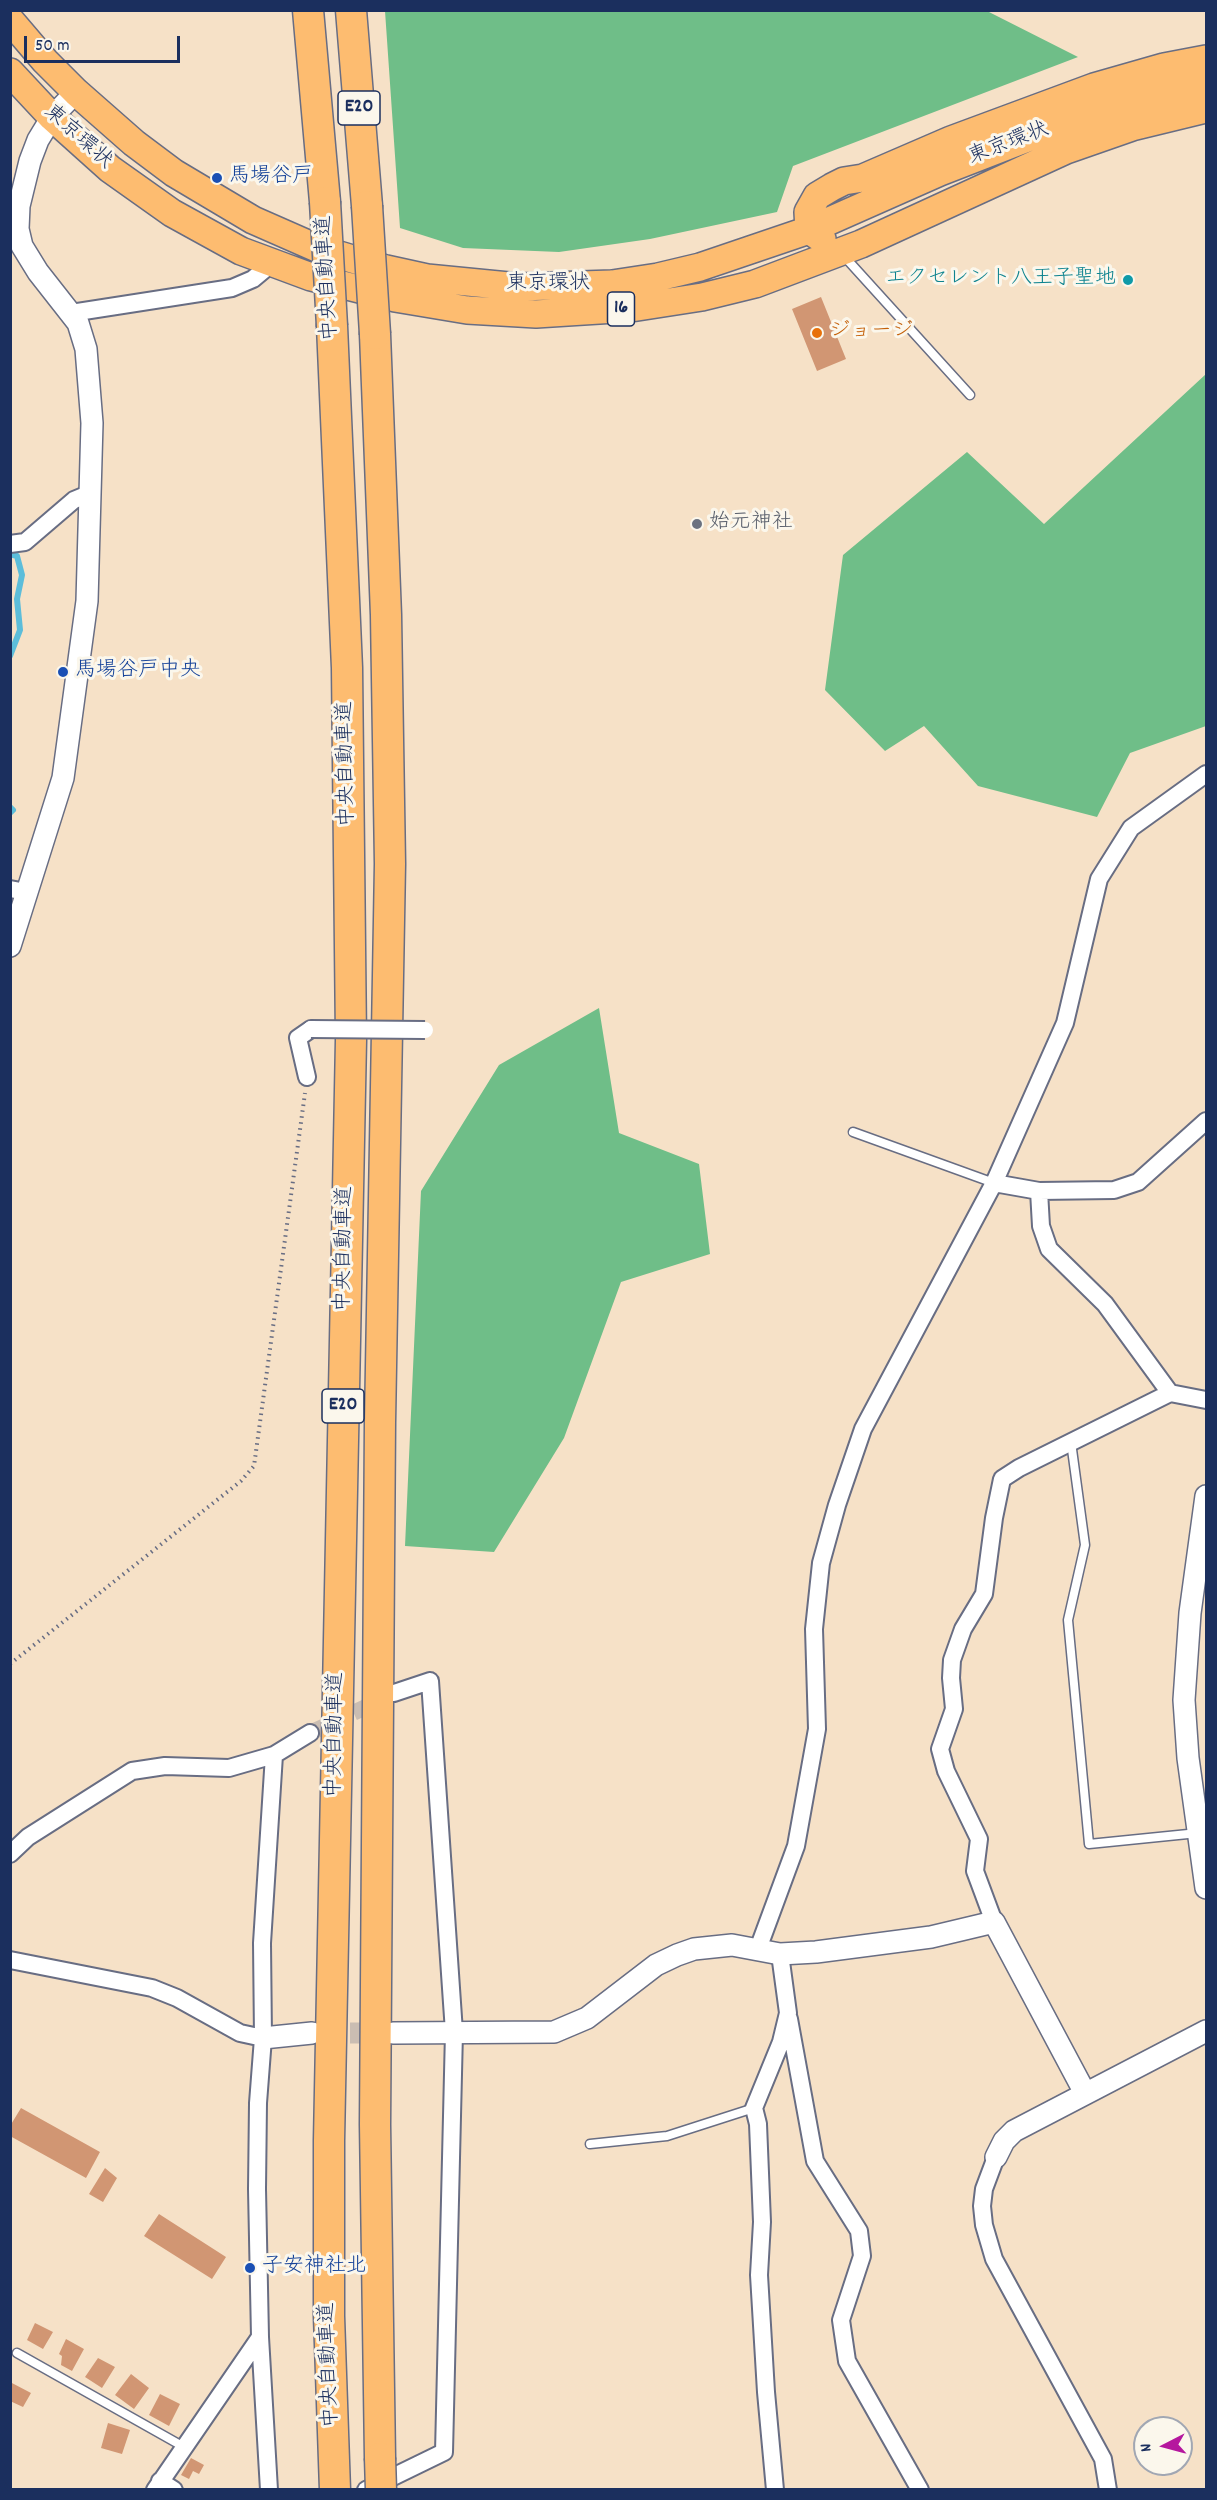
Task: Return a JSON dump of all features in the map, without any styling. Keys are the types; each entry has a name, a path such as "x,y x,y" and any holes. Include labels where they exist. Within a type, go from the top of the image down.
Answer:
{"highway":[{"name":"中央自動車道","path":"308,10 325,202 347,668 351,1040 329,2140 329,2316 335,2488"},
{"name":"中央自動車道","path":"351,10 375,334 386,615 390,864 380,1434 375,2112 381,2490"},
{"name":"東京環状","path":"10,20 45,61 76,92 160,163 212,197 253,220 346,258 427,278 519,287 612,284 658,277 700,267 809,230 940,172 1074,120 1147,96 1206,83"},
{"path":"840,252 809,230 808,212 817,196 844,181 863,178 960,136 1094,87 1164,67 1206,58"},
{"name":"東京環状","path":"10,72 52,117 110,169 151,200 200,231 271,264 351,288 428,304 508,313 564,314 631,308 721,293 775,278 840,252 1066,150 1132,127 1206,109"},
{"path":"840,252 842,196 863,178"}],"street":[{"path":"10,946 18,891 63,778 87,601 92,423 88,364 82,334 71,313 38,272 22,246 18,229 19,206 30,161 38,140 52,117 76,92"},
{"path":"71,313 232,288 253,279 271,264"},
{"path":"10,544 25,542 74,500 91,494"},
{"path":"758,1949 796,1845 817,1729 814,1629 821,1563 837,1505 863,1429 994,1183 1065,1023 1099,879 1131,828 1206,774"},
{"path":"307,1077 298,1038 311,1029 425,1030"},
{"path":"994,1183 1039,1191 1114,1190 1138,1182 1206,1122"},
{"path":"1039,1191 1041,1226 1049,1249 1105,1304 1170,1393"},
{"path":"1085,2093 994,1922 975,1871 978,1839 946,1771 940,1749 954,1709 952,1660 963,1629 984,1594 994,1518 1002,1479 1019,1468 1170,1393 1206,1400"},
{"path":"1206,1496 1190,1613 1185,1680 1185,1728 1206,1887"},
{"path":"366,2490 444,2452 454,2032 430,1681 394,1693"},
{"path":"10,1854 28,1837 132,1771 165,1766 230,1768 274,1755 310,1733"},
{"path":"269,2490 260,2337 258,2114 263,2038 262,1943 274,1755"},
{"path":"393,2033 540,2034 555,2032 587,2018 656,1965 677,1954 694,1949 732,1945 780,1954 891,1943 931,1937 994,1922"},
{"path":"780,1954 788,2013 815,2161 859,2231 862,2256 841,2320 847,2361 920,2490"},
{"path":"10,1960 152,1988 177,1998 240,2033 263,2038 312,2033"},
{"path":"775,2490 759,2275 762,2222 758,2124 754,2108 781,2042 788,2013"},
{"path":"1108,2490 1103,2459 994,2259 984,2224 982,2206 984,2189 1004,2141 1014,2131 1206,2031"},
{"path":"163,2487 184,2447 260,2337"}],"lane":[{"path":"840,252 970,395"},
{"path":"853,1132 994,1183"},
{"path":"1071,1442 1085,1545 1068,1620 1089,1844 1199,1833"},
{"path":"590,2144 667,2136 754,2108"},
{"path":"17,2353 184,2447"}],"path":[{"path":"10,1664 241,1481 254,1466 307,1077"}],"green space":[{"path":"385,11 987,11 1078,57 793,166 777,212 650,239 559,252 463,248 400,228"},
{"path":"1206,374 1206,726 1130,753 1097,817 978,786 924,726 885,751 825,690 843,555 967,452 1044,524"},
{"path":"599,1008 619,1133 699,1164 710,1254 621,1282 564,1438 494,1552 405,1546 421,1191 499,1065"}],"building":[{"path":"821,297 846,359 817,371 792,309"},
{"path":"21,2108 100,2152 86,2178 10,2136 10,2126"},
{"path":"105,2168 117,2178 103,2202 89,2194"},
{"path":"159,2214 226,2257 212,2279 144,2236"},
{"path":"35,2323 53,2332 43,2349 27,2340"},
{"path":"66,2339 84,2349 72,2371 61,2365 62,2356 59,2354"},
{"path":"98,2358 115,2367 102,2388 85,2377"},
{"path":"131,2374 149,2388 134,2409 115,2395"},
{"path":"10,2382 31,2393 23,2407 10,2401"},
{"path":"160,2394 180,2404 169,2426 149,2415"},
{"path":"108,2423 130,2430 122,2454 101,2448"},
{"path":"191,2458 204,2465 199,2474 193,2471 189,2479 181,2475"}],"waterway":[{"path":"10,554 17,556 22,575 17,599 20,630 10,656"},
{"path":"10,807 13,810 10,813"}],"tunnel":[{"path":"310,1733 383,1699"},
{"path":"319,2033 390,2033"}],"place":[{"name":"馬場谷戸","path":"217,178"},
{"name":"エクセレント八王子聖地","path":"1128,280"},
{"name":"ジョージ","path":"817,333"},
{"name":"始元神社","path":"697,524"},
{"name":"馬場谷戸中央","path":"63,672"},
{"name":"子安神社北","path":"250,2268"}]}
